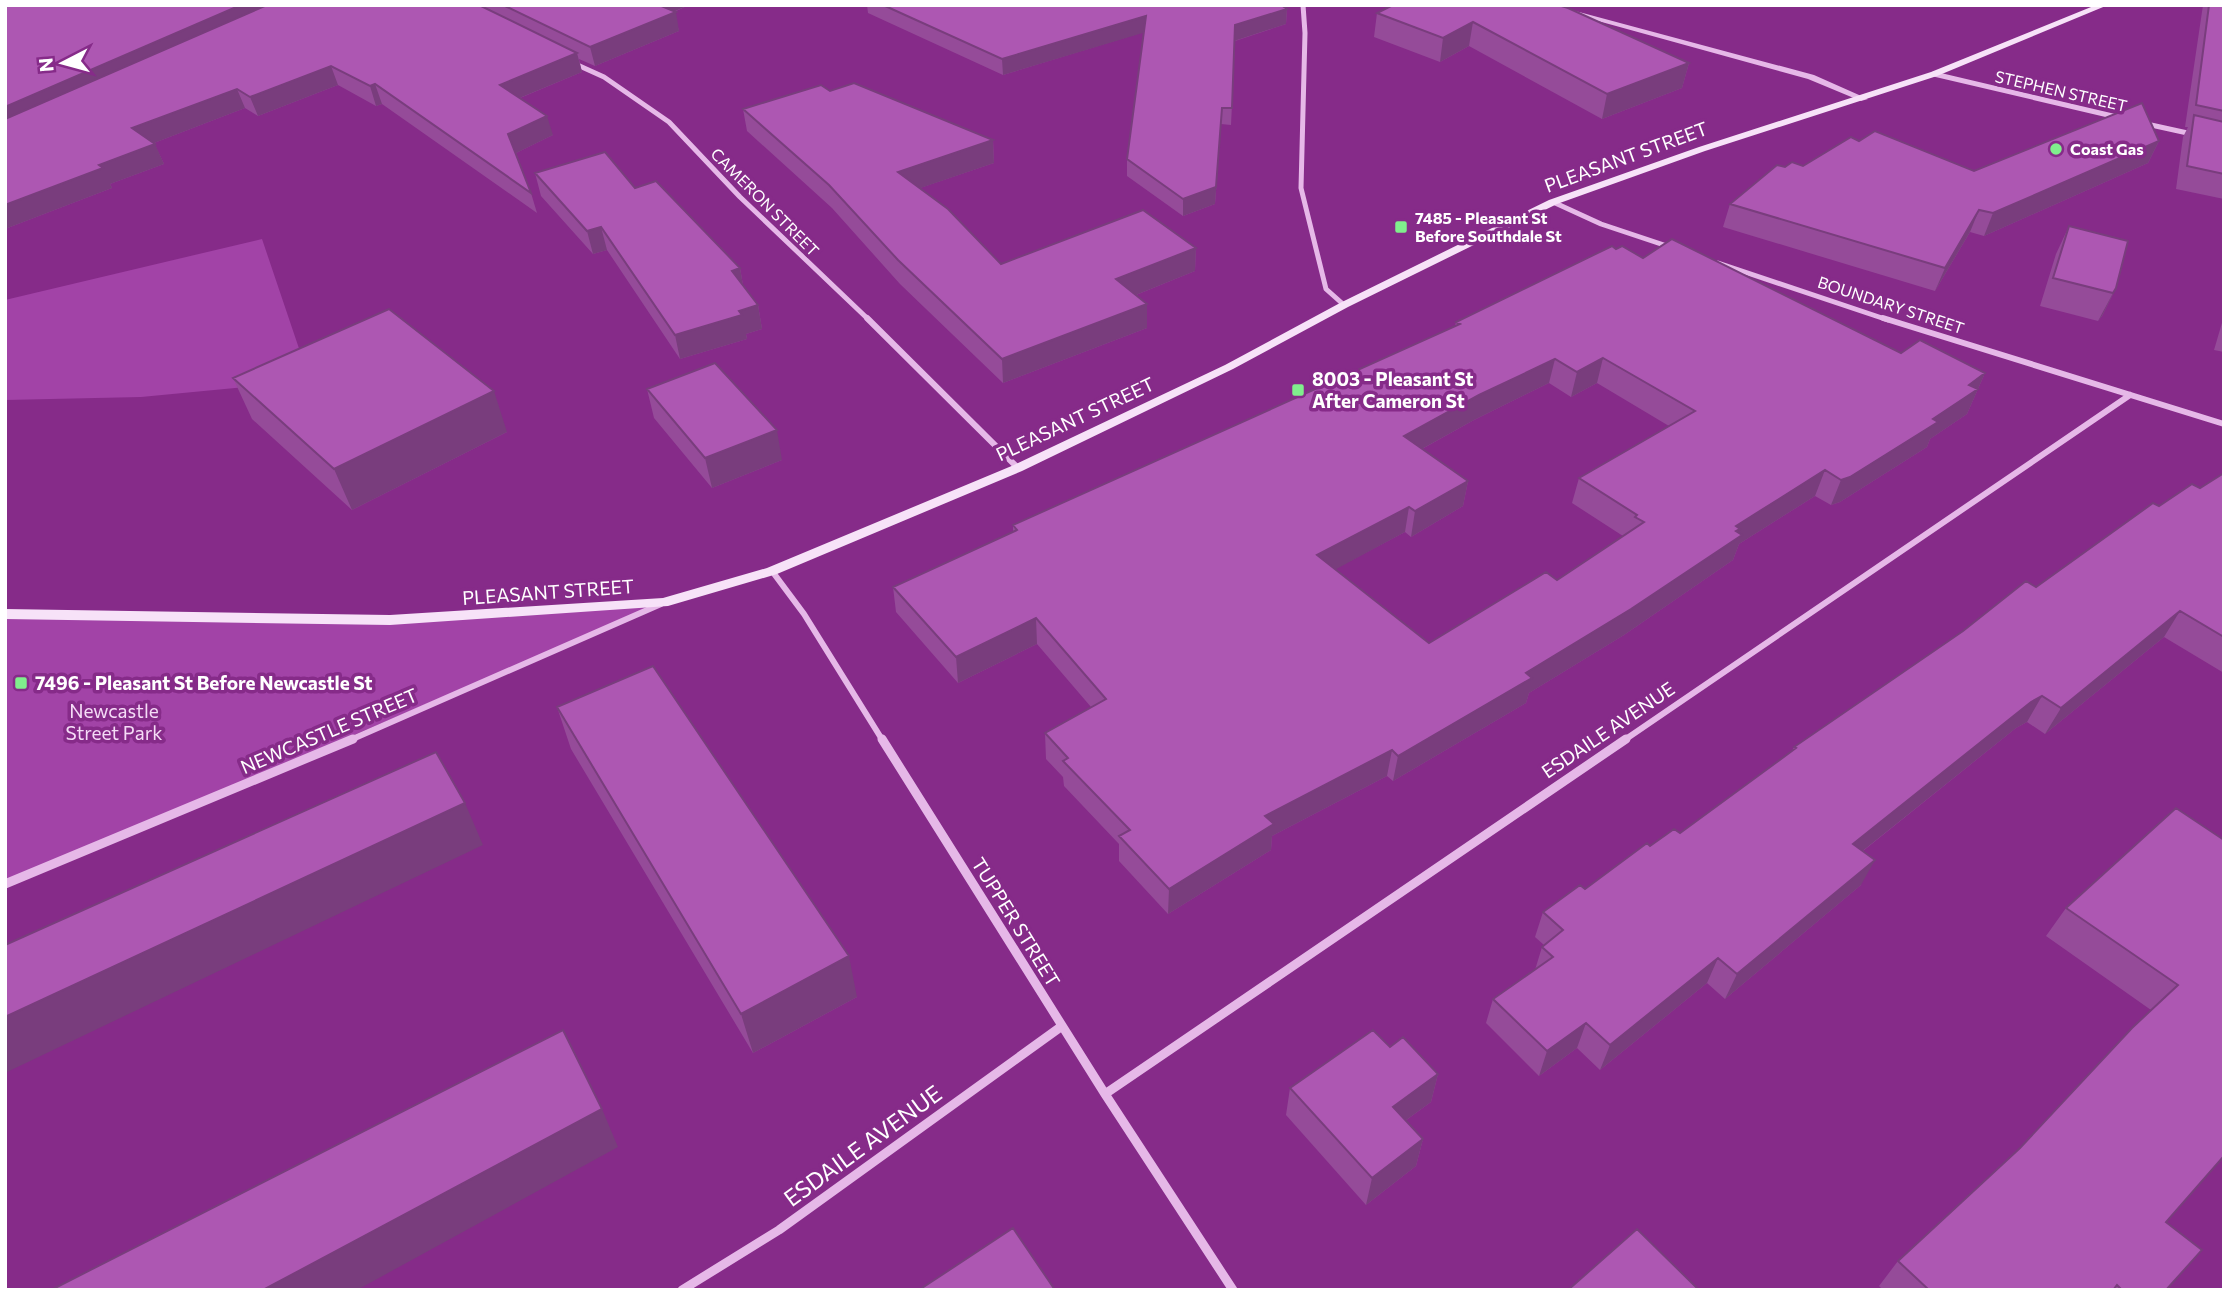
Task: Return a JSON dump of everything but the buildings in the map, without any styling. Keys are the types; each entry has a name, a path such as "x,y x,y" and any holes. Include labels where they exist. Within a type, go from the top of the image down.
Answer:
{"main road":[{"name":"PLEASANT STREET","path":"5,614 390,620 663,603 772,571 1018,468 1229,367 1344,305 1553,202 1702,149 1864,99 1934,74 2104,5"}],"street":[{"path":"1303,5 1305,33 1301,188 1326,289 1344,305"},
{"path":"1544,5 1811,77 1864,99"},
{"name":"CAMERON STREET","path":"568,61 604,77 669,122 740,197 860,311 1018,468"},
{"name":"STEPHEN STREET","path":"1934,74 2197,135"},
{"path":"1553,202 1601,224 1673,248"},
{"name":"BOUNDARY STREET","path":"1712,261 1904,326 2224,424"},
{"name":"ESDAILE AVENUE","path":"1105,1094 2130,395"},
{"name":"TUPPER STREET","path":"772,571 809,622 1105,1094 1233,1290"},
{"name":"NEWCASTLE STREET","path":"5,884 418,712 478,682 663,603"},
{"name":"ESDAILE AVENUE","path":"682,1290 779,1230 1062,1026"}],"green space":[{"path":"262,239 310,381 141,397 5,400 5,300"},
{"name":"Newcastle Street Park","path":"663,603 5,884 5,614 390,620"}],"place":[{"name":"Coast Gas","path":"2056,149"},
{"name":"7485 - Pleasant St Before Southdale St","path":"1401,227"},
{"name":"8003 - Pleasant St After Cameron St","path":"1298,390"},
{"name":"7496 - Pleasant St Before Newcastle St","path":"21,683"}]}
